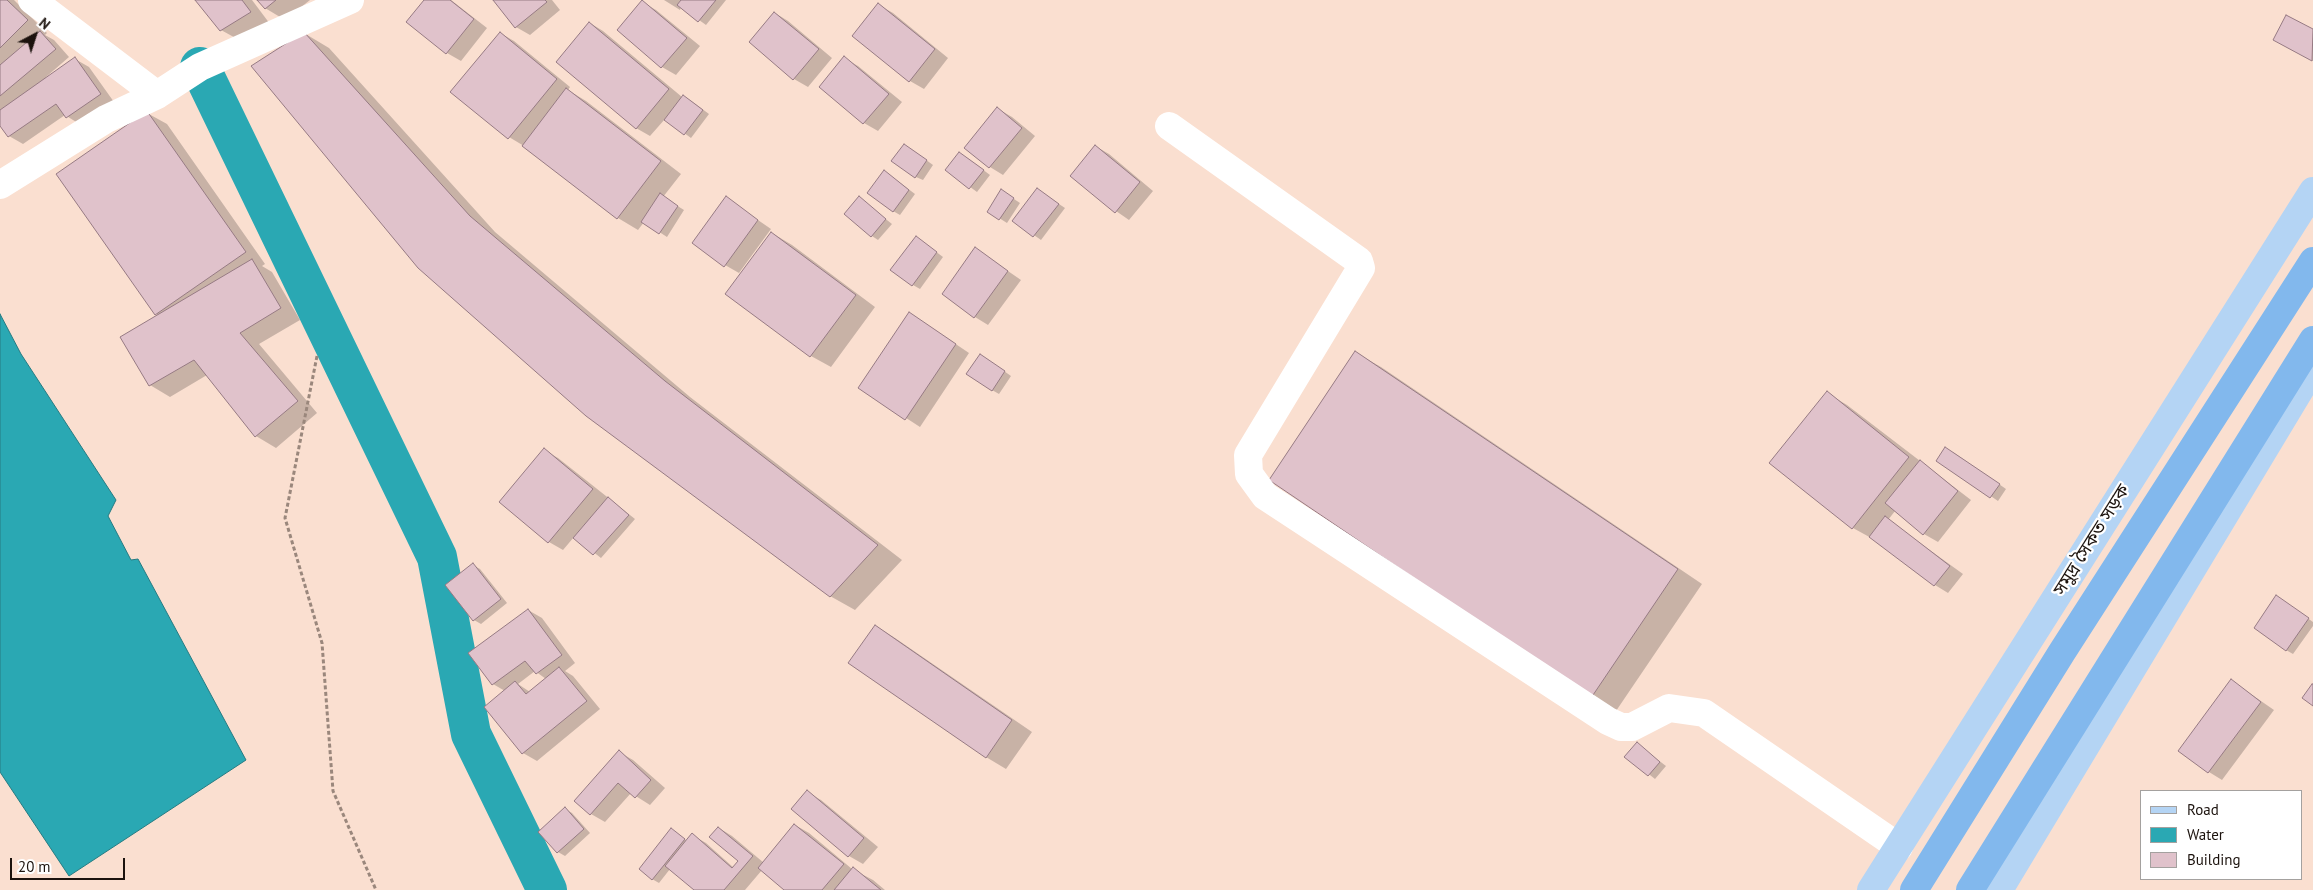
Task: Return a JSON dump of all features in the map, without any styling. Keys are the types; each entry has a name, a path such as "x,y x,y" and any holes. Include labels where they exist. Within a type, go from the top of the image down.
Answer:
{"highway":[{"path":"1914,890 2062,652 2313,261"},
{"path":"1970,890 2313,340"}],"main road":[{"name":"সমুদ্র সৈকত সড়ক","path":"1871,890 2313,191"},
{"path":"1998,890 2313,368"}],"street":[{"path":"32,0 157,95"},
{"path":"0,185 106,118 157,95 200,67 350,0"},
{"path":"1169,126 1359,261 1361,268 1248,456 1249,474 1265,496 1608,721 1621,727 1632,727 1669,708 1704,713 1898,847"}],"path":[{"path":"317,356 286,518 322,643 333,790 376,890"}],"water":[{"path":"0,314 21,354 116,500 108,516 131,560 138,559 246,760 69,876 0,772"}],"building":[{"path":"0,0 7,0 28,20 0,48"},
{"path":"195,0 242,0 251,12 220,31"},
{"path":"257,0 276,0 265,9"},
{"path":"424,0 450,0 474,19 446,54 406,22"},
{"path":"493,0 545,0 547,2 515,28"},
{"path":"642,0 687,38 661,68 617,30"},
{"path":"681,0 716,0 698,22 677,5"},
{"path":"878,3 935,49 909,82 852,36"},
{"path":"774,12 819,49 793,80 749,42"},
{"path":"2286,15 2313,29 2312,61 2273,40"},
{"path":"589,22 669,89 636,129 556,62"},
{"path":"40,31 56,49 0,96 0,65"},
{"path":"304,32 470,216 665,381 878,545 830,597 586,416 418,268 251,66"},
{"path":"500,32 557,79 508,139 450,92"},
{"path":"844,56 889,94 863,124 819,87"},
{"path":"75,57 101,94 66,118 56,104 8,137 0,126 0,110"},
{"path":"566,88 661,161 617,219 522,146"},
{"path":"683,95 703,110 684,135 664,120"},
{"path":"997,107 1022,128 989,168 964,148"},
{"path":"147,111 246,252 155,315 56,174"},
{"path":"904,144 927,160 915,178 891,161"},
{"path":"1095,145 1140,182 1115,213 1070,176"},
{"path":"959,152 984,170 969,189 945,170"},
{"path":"884,170 909,190 893,212 867,193"},
{"path":"1037,188 1059,204 1033,237 1012,221"},
{"path":"1001,189 1014,198 999,220 987,212"},
{"path":"660,193 678,206 659,234 641,222"},
{"path":"726,196 758,220 724,267 692,243"},
{"path":"859,196 886,219 871,237 844,214"},
{"path":"771,232 856,295 810,357 725,294"},
{"path":"916,236 937,252 912,286 890,270"},
{"path":"975,247 1008,271 974,318 942,294"},
{"path":"252,259 281,308 240,333 298,401 255,437 194,360 149,386 120,337"},
{"path":"909,312 956,344 905,420 858,388"},
{"path":"1355,351 1678,569 1591,698 1269,480"},
{"path":"980,354 1005,371 992,391 966,374"},
{"path":"1827,391 1909,457 1852,529 1769,463"},
{"path":"1945,447 2000,484 1990,498 1936,461"},
{"path":"544,448 593,489 548,543 499,502"},
{"path":"1920,460 1958,491 1923,535 1885,503"},
{"path":"608,497 629,515 593,555 573,538"},
{"path":"1885,516 1950,566 1934,586 1869,537"},
{"path":"473,563 501,599 473,621 445,585"},
{"path":"2276,595 2309,618 2286,651 2254,628"},
{"path":"528,609 562,655 536,674 525,661 492,685 468,653"},
{"path":"875,625 1012,720 986,758 848,663"},
{"path":"559,667 587,701 522,754 484,707 515,681 526,694"},
{"path":"2231,679 2261,702 2208,773 2178,751"},
{"path":"2313,684 2313,706 2302,698"},
{"path":"1637,742 1660,762 1648,776 1624,757"},
{"path":"619,750 651,780 635,798 618,783 590,815 574,801"},
{"path":"807,790 864,838 848,857 791,809"},
{"path":"565,807 584,829 557,853 538,832"},
{"path":"794,824 844,864 822,890 784,890 758,868"},
{"path":"718,827 753,856 724,890 694,890 665,866 692,833 732,868 738,861 709,837"},
{"path":"671,828 685,839 652,880 639,869"},
{"path":"853,867 881,890 834,890"}],"waterway":[{"path":"200,67 437,557 471,734 547,890"}]}
